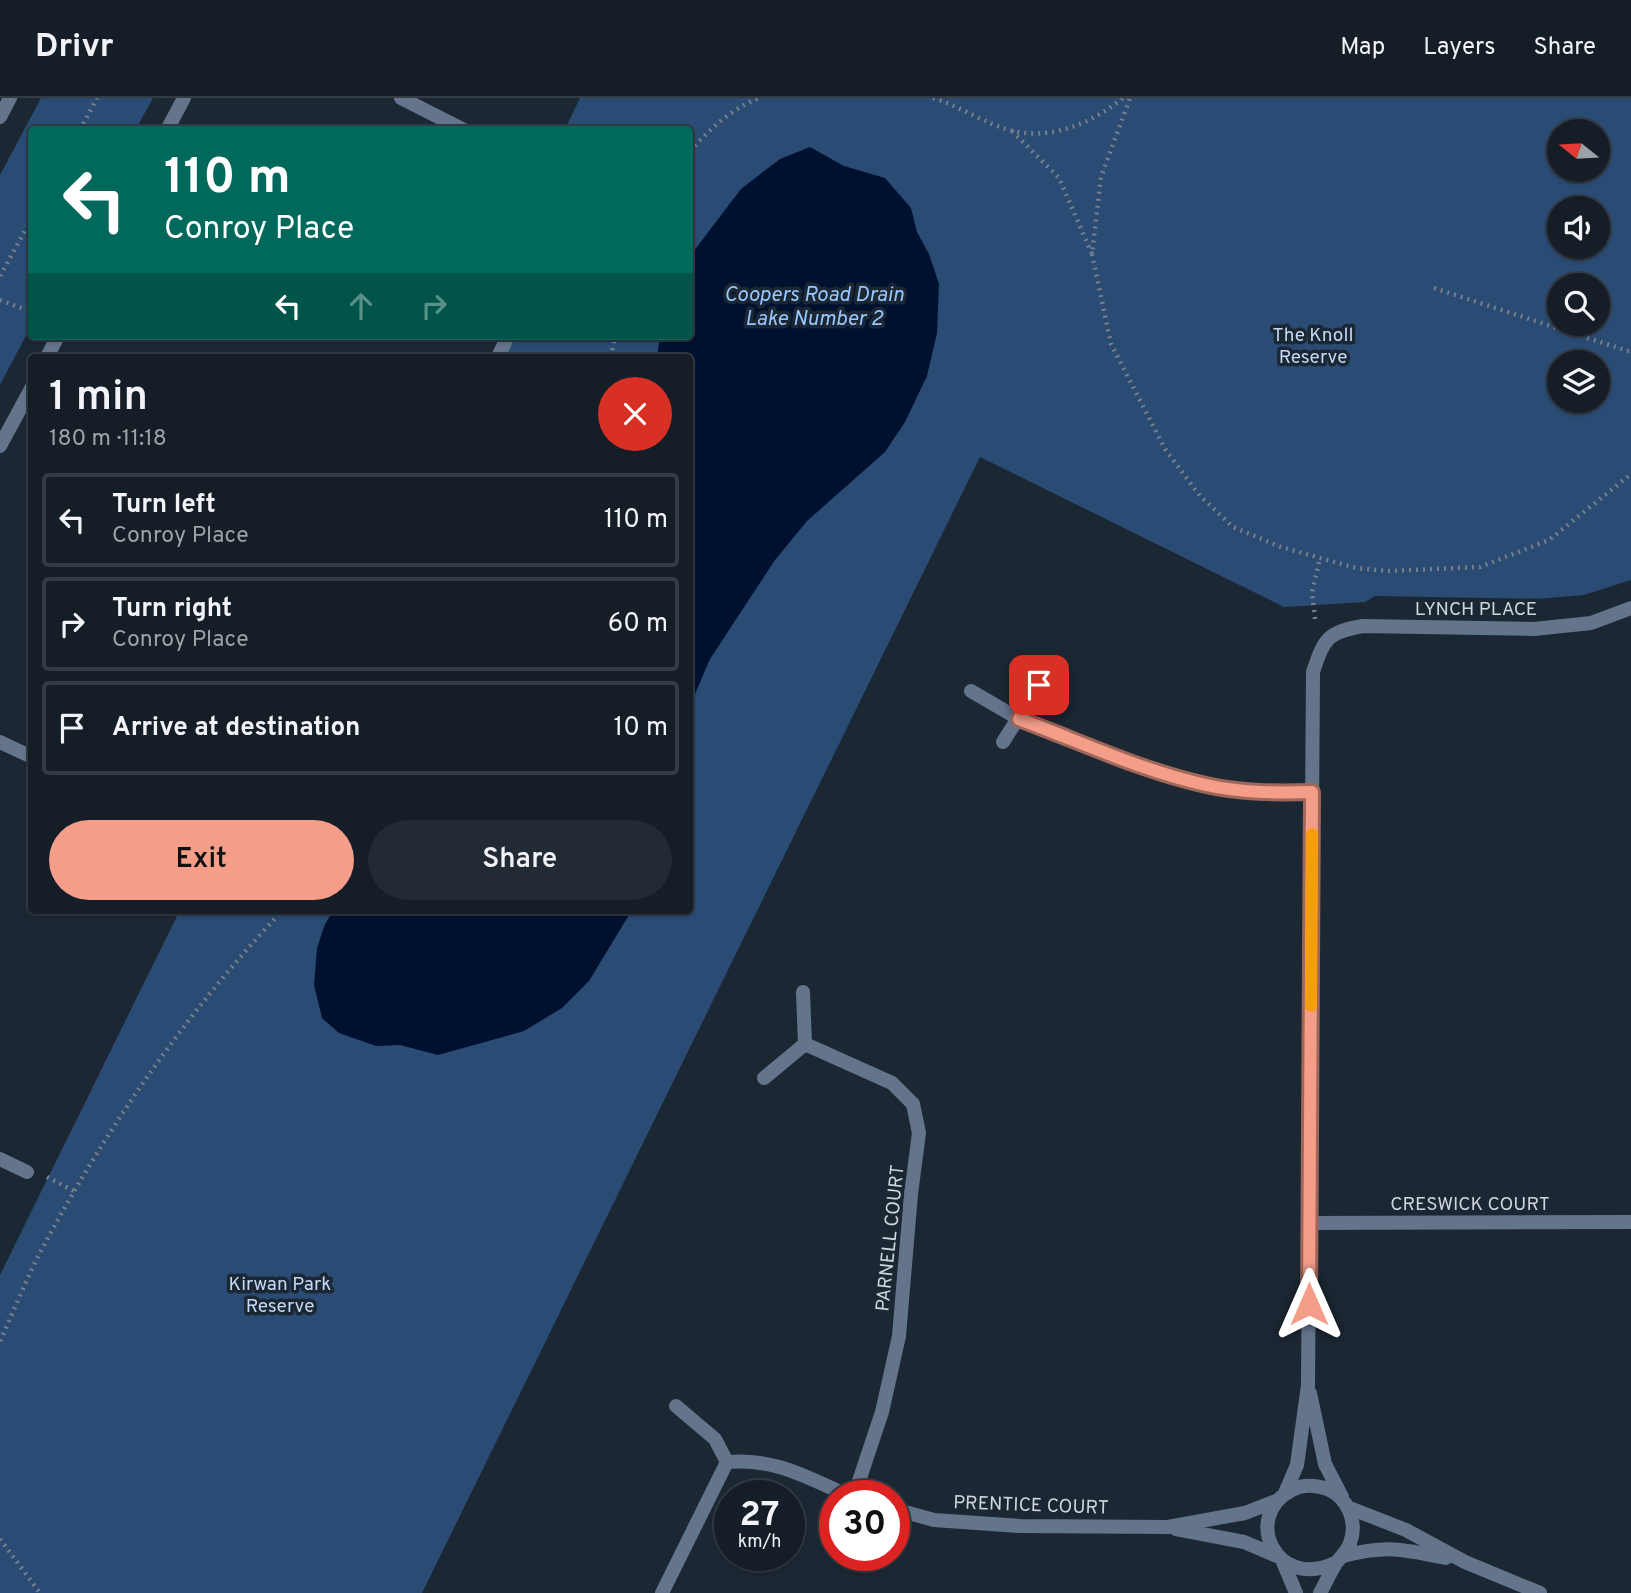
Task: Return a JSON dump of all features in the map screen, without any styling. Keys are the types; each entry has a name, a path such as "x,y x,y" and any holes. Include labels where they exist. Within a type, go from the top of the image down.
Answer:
{"street":[{"path":"0,117 10,98"},
{"path":"169,126 184,98"},
{"path":"401,98 456,126"},
{"path":"0,446 28,394"},
{"name":"LYNCH PLACE","path":"1322,644 1340,630 1363,626 1534,629 1591,623 1631,608"},
{"path":"1296,1593 1269,1543 1267,1529 1269,1514 1297,1465 1308,1385 1313,672 1322,644"},
{"path":"1003,742 1039,685"},
{"path":"971,691 1019,719 1150,770 1207,786 1260,793 1312,792"},
{"path":"0,742 28,755"},
{"path":"764,1078 805,1044 803,992"},
{"name":"PARNELL COURT","path":"805,1044 892,1083 913,1104 919,1133 899,1336 882,1412 858,1480"},
{"path":"0,1159 27,1172"},
{"name":"CRESWICK COURT","path":"1309,1223 1631,1222"},
{"path":"1308,1385 1325,1464 1352,1519 1353,1532 1350,1545 1321,1593"},
{"path":"676,1406 715,1439 727,1462"},
{"path":"727,1462 751,1460 779,1466 819,1482"},
{"path":"662,1593 727,1462"},
{"path":"1280,1497 1296,1487 1321,1487 1334,1492 1345,1504 1406,1531 1465,1562 1540,1593"},
{"name":"PRENTICE COURT","path":"910,1513 934,1520 1020,1526 1168,1527 1245,1513 1280,1497"},
{"name":"PRENTICE COURT","path":"1168,1527 1244,1542 1280,1559"},
{"path":"1280,1559 1295,1569 1310,1572 1324,1569 1340,1559 1373,1548 1402,1549 1465,1562"}],"path":[{"path":"82,126 97,98"},
{"path":"693,148 743,104 759,98"},
{"path":"933,98 1012,131 1046,134 1079,125 1108,110 1123,98"},
{"path":"1092,254 1101,177 1130,98"},
{"path":"1012,131 1059,178 1092,254 1111,344 1165,449 1200,496 1233,527 1281,547 1356,568 1388,571 1480,567 1549,540 1631,474"},
{"path":"0,276 28,225"},
{"path":"1434,288 1631,352"},
{"path":"0,300 28,310"},
{"path":"1320,558 1312,592 1312,606 1322,644"},
{"path":"0,1341 41,1251 74,1191 127,1107 193,1014 280,914"},
{"path":"0,1539 40,1593"}],"green space":[{"path":"41,98 153,98 138,126 28,126 28,332 0,385 0,175"},
{"name":"Kirwan Park Reserve","path":"580,98 1631,98 1631,580 1584,595 1536,599 1375,596 1365,602 1284,607 980,457 422,1593 0,1593 0,1275 178,914 693,914 693,354 499,354 506,340 693,340 693,126 566,126"}],"water":[{"name":"Coopers Road Drain Lake Number 2","path":"810,147 844,166 885,178 911,208 917,232 929,254 939,284 937,333 927,376 905,422 885,452 807,521 775,560 710,659 693,699 693,354 657,354 659,340 693,340 693,252 741,189 780,159"},
{"path":"331,914 630,914 589,981 562,1008 524,1031 438,1055 400,1045 376,1046 339,1033 322,1018 314,985 317,948"}],"slow traffic":[{"path":"1311,1006 1312,834"}],"route":[{"path":"1039,685 1019,719 1150,770 1207,786 1260,793 1312,792 1309,1304"}],"park label":[{"name":"The Knoll Reserve","path":"1313,345"}]}
